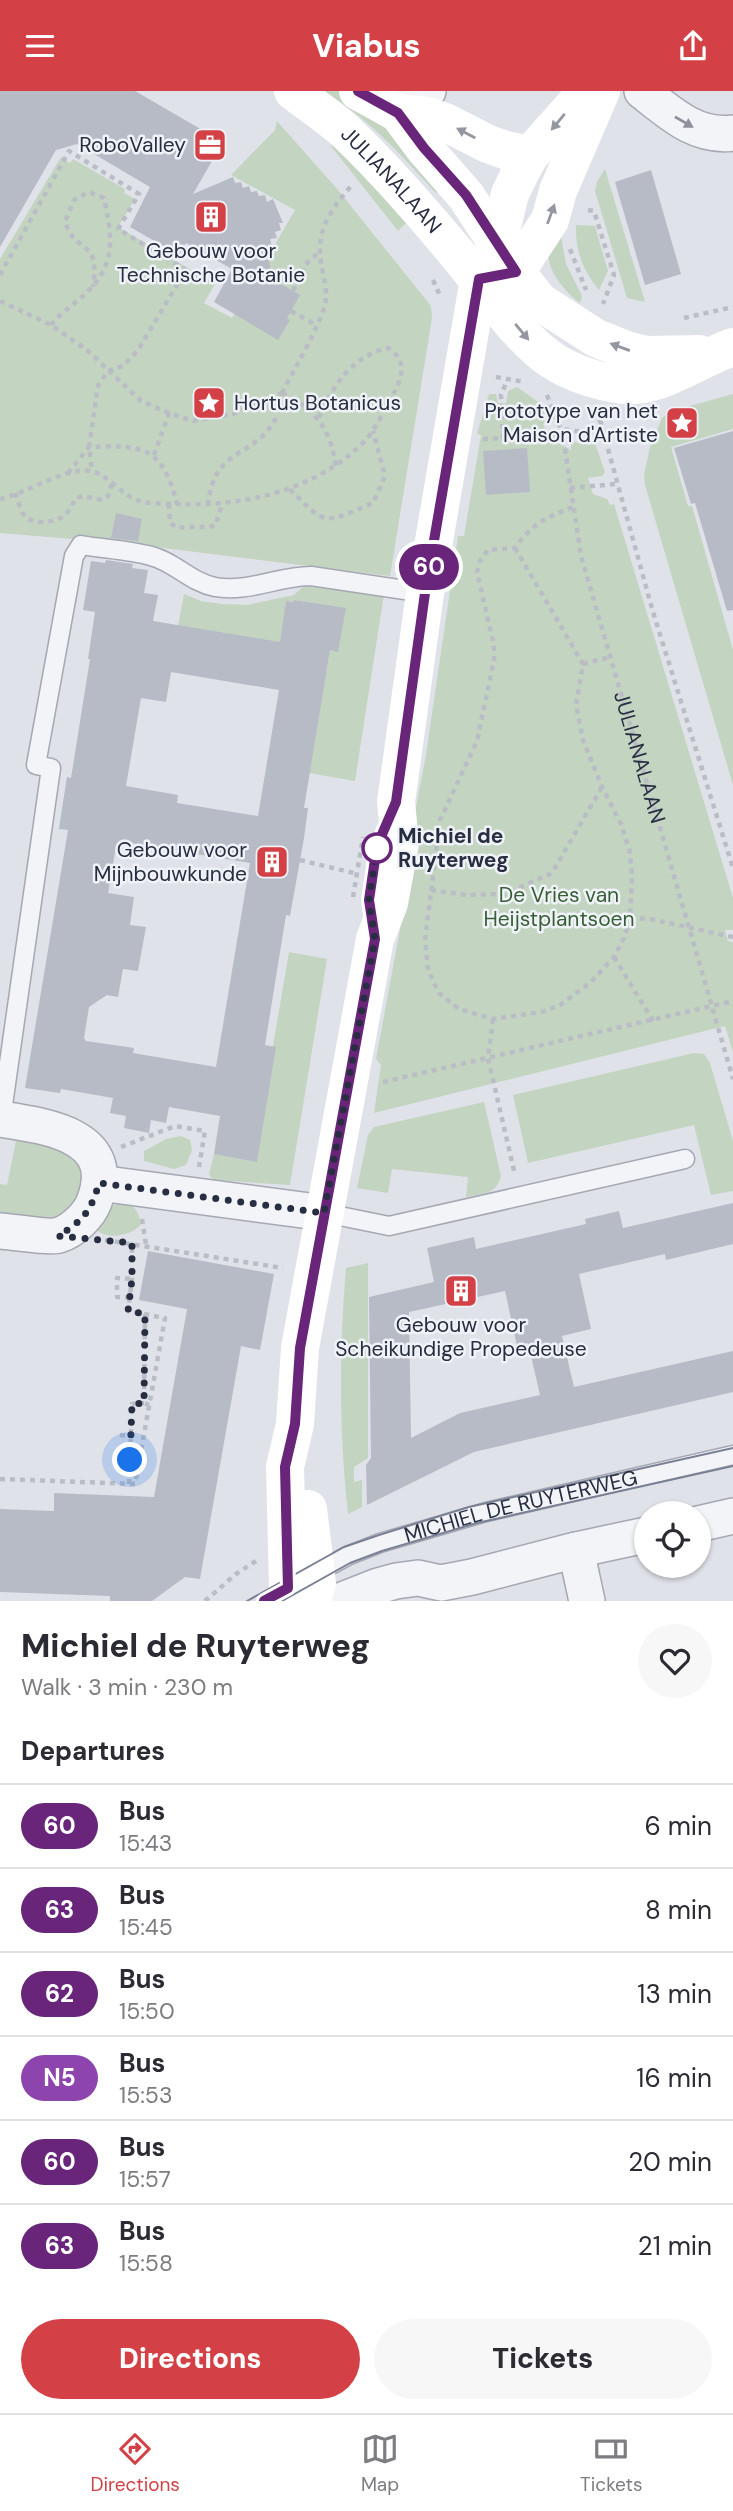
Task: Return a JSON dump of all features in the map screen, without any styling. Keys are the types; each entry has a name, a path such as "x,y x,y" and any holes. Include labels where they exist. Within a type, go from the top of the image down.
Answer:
{"main road":[{"name":"JULIANALAAN","path":"293,91 355,141 415,204 528,340 557,364 579,374 633,385 660,380 722,350"},
{"name":"JULIANALAAN","path":"358,91 413,102 427,116 445,121 488,144 530,155"},
{"path":"507,258 509,194 530,155 587,91"},
{"path":"301,1594 310,1527 306,1464 295,1424 300,1348 375,939 369,900 383,879 380,837 396,802 425,593 479,279 550,220 558,191 601,91"},
{"name":"JULIANALAAN","path":"413,102 424,148 466,195 507,258 540,302 596,338 646,355 722,350"}],"street":[{"path":"642,91 674,117 698,130 717,135 733,133"},
{"path":"0,1231 58,1236 78,1224 93,1205 97,1170 80,1142 62,1130 1,1119"},
{"path":"97,1170 194,1195 324,1213"},
{"path":"711,1521 733,1516"},
{"path":"301,1594 378,1586 418,1578 427,1592 472,1577 634,1538"},
{"path":"576,1550 587,1601"}],"lane":[{"path":"1,1119 51,768 36,765 74,557 81,545 151,556 169,563 196,582 216,587 270,584 293,576 311,576 425,593"},
{"path":"324,1213 389,1226 685,1159"},
{"name":"MICHIEL DE RUYTERWEG","path":"301,1594 347,1556 380,1543 486,1512 733,1455"}],"path":[{"path":"0,275 69,152 139,194 118,229 186,270 138,350 123,366 108,371 98,386 89,447 92,471"},
{"path":"0,301 51,325 87,350 141,401 194,421 233,414 282,393 324,306 326,295 320,251 321,236 331,210 355,183"},
{"path":"51,325 62,311 93,287 109,261 111,241 104,198 89,192 74,200 65,222 69,234 89,250 95,259 93,287"},
{"path":"582,209 594,211 614,275 603,305"},
{"path":"569,247 588,294"},
{"path":"293,291 304,266 320,251"},
{"path":"596,299 612,308"},
{"path":"675,320 733,307"},
{"path":"291,311 316,325"},
{"path":"0,499 68,474 92,471 137,501 169,504 222,505 290,489 336,466 363,442 390,400 400,378 402,363 399,355 388,348 357,361 332,390 318,419"},
{"path":"464,366 507,381 531,383"},
{"path":"503,439 501,395 507,381"},
{"name":"JULIANALAAN","path":"542,383 556,421 562,429 581,556 733,1079"},
{"path":"282,393 306,407 318,419 332,442 336,466"},
{"path":"208,505 209,490 225,461 269,431 275,420 271,397"},
{"path":"154,455 169,413"},
{"path":"562,429 591,433 600,420 653,612 733,868"},
{"path":"290,489 315,515 332,520 373,503 385,476 373,429"},
{"path":"482,439 522,437"},
{"path":"89,447 128,446 154,455 170,478 177,504"},
{"path":"68,474 89,447"},
{"path":"16,493 24,515 37,522 61,518 76,498 83,496 102,500 107,496 112,484"},
{"path":"570,488 616,484"},
{"path":"169,504 170,523 178,528 194,525 215,526 222,505"},
{"path":"515,548 525,534 542,519 573,507"},
{"path":"515,548 583,664 576,705 583,740 602,787 622,826 630,853 632,878 630,918 624,937 614,957 590,983 559,1006 542,1012 493,1019 459,1009 439,993 432,982 426,962 425,940 439,820 477,741 494,660 494,646 477,572 480,561 488,550 515,548"},
{"path":"583,664 610,657"},
{"path":"300,860 431,890 466,895 505,894 552,873 602,787"},
{"path":"630,918 650,919 733,937"},
{"path":"614,957 653,1021"},
{"path":"347,1083 381,1083 733,1001"},
{"path":"493,1019 488,1058 520,1196"},
{"path":"97,1170 175,1126 205,1131 194,1195"},
{"path":"58,1236 132,1243 295,1270"},
{"path":"0,1479 135,1484 147,1404 165,1318 128,1311 132,1279 132,1243"},
{"path":"130,1298 117,1297 117,1278 132,1279"},
{"path":"145,1314 147,1404"},
{"path":"136,1362 145,1362"},
{"path":"129,1484 132,1404 147,1404"},
{"path":"120,1435 130,1436"},
{"path":"205,1601 236,1574 265,1554"}],"green space":[{"path":"322,91 344,91 361,104 444,186 436,193 369,125"},
{"name":"Hortus Botanicus","path":"277,121 338,190 431,306 432,317 390,576 132,544 0,533 0,259 61,157 70,163 73,159 125,189 124,193 135,199 118,227 215,284 204,303 232,318 295,210 231,175 275,130"},
{"path":"333,142 407,222 398,231 331,146"},
{"path":"605,169 645,302 627,298 595,191"},
{"path":"576,225 595,226 608,271 599,290 581,260"},
{"path":"560,230 566,264 582,296 580,303 563,287 550,265 549,250"},
{"name":"De Vries van Heijstplantsoen","path":"517,387 544,406 549,421 543,424 546,432 555,429 557,442 571,450 571,441 595,443 605,472 602,476 588,478 593,494 607,499 610,505 614,504 733,898 733,930 725,930 728,941 733,942 733,1052 725,1026 374,1113 381,1065 376,1059 404,908 405,864 426,755 458,536 464,536 481,435 477,434 489,394 496,394 498,403 506,403 508,391"},
{"path":"733,394 733,429 671,447 688,506 692,506 733,650 733,785 644,475 650,447 662,418 672,411"},
{"path":"306,584 384,594 355,781 309,773 330,650 338,651 345,609 295,600 286,601 285,606 293,608 287,644 178,626 184,594 201,601 247,605 294,595"},
{"path":"289,952 327,959 290,1185 213,1180 209,1174 214,1154 257,1161"},
{"path":"694,1053 704,1054 710,1063 733,1141 733,1191 711,1195 694,1125 528,1163 513,1095"},
{"path":"484,1102 501,1176 492,1190 466,1197 468,1177 392,1169 388,1193 357,1188 368,1135 374,1127"},
{"path":"0,1131 70,1152 80,1171 81,1185 77,1200 61,1217 43,1221 0,1216 0,1184 7,1185 16,1141 0,1138"},
{"path":"181,1136 190,1140 192,1150 186,1165 174,1169 144,1161 144,1151 166,1139"},
{"path":"119,1203 134,1208 141,1224 131,1232 116,1236 96,1230 93,1224"},
{"path":"368,1263 368,1458 354,1467 354,1482 362,1480 362,1507 348,1514 341,1391 346,1268"}],"building":[{"name":"Gebouw voor Technische Botanie","path":"0,91 135,91 223,142 193,194 233,177 235,183 241,182 243,188 249,186 251,192 257,191 259,196 265,195 267,202 273,199 283,223 279,223 281,230 275,232 277,238 270,239 272,246 267,248 272,279 300,295 278,340 214,302 232,269 186,243 179,255 130,227 150,187 77,144 56,150 0,247"},
{"path":"651,170 681,274 645,285 615,182"},
{"path":"733,431 733,610 727,611 695,503 691,504 674,448"},
{"path":"527,448 530,492 486,495 483,451"},
{"path":"116,513 142,519 138,541 111,538"},
{"name":"Gebouw voor Mijnbouwkunde","path":"106,560 133,564 132,568 148,570 144,593 158,595 153,621 280,642 286,601 346,608 338,652 330,650 304,808 308,808 304,838 290,916 286,915 265,1045 276,1047 257,1162 214,1154 220,1116 169,1107 166,1123 151,1120 149,1133 124,1128 126,1116 110,1113 113,1098 61,1089 60,1093 25,1088 68,830 59,829 61,815 67,777 71,778 90,659 95,612 83,610 91,561 105,563","holes":["171,672 279,690 258,816 177,803 178,795 126,786 141,698 166,702","119,841 250,863 216,1067 133,1053 134,1048 86,1041 84,1038 89,1007 107,995 118,997 123,969 138,971 146,927 130,925 134,897 108,893"]},
{"path":"733,1203 733,1244 666,1260 665,1254 579,1274 591,1329 562,1336 574,1387 733,1351 733,1392 474,1452 367,1505 366,1465 371,1458 369,1297 434,1282 427,1248 474,1237 476,1249 586,1224 585,1219 619,1211 623,1228","holes":["505,1291 517,1346 528,1343 540,1395 460,1413 411,1438 409,1312"]},
{"path":"148,1251 274,1274 260,1350 241,1346 200,1579 185,1577 152,1601 110,1601 110,1596 0,1592 0,1509 54,1511 54,1493 154,1497 187,1309 139,1300"}],"tram line":[{"path":"247,1601 344,1547 379,1535 469,1507 733,1448"},
{"path":"282,1601 350,1563 382,1551 477,1523 733,1466"}],"bus line":[{"name":"60","path":"264,1601 288,1588 285,1467 295,1424 300,1348 375,939 369,900 377,846 396,802 425,593 479,279 516,272 466,195 424,148 398,113 358,91"}],"place":[{"name":"RoboValley","path":"210,145"},
{"name":"Gebouw voor Technische Botanie","path":"211,217"},
{"name":"Hortus Botanicus","path":"209,403"},
{"name":"Prototype van het Maison d'Artiste","path":"682,423"},
{"name":"Michiel de Ruyterweg","path":"377,848"},
{"name":"Gebouw voor Mijnbouwkunde","path":"272,862"},
{"name":"Gebouw voor Scheikundige Propedeuse","path":"461,1291"}],"route":[{"path":"130,1460 132,1404 144,1403 145,1362 145,1314 128,1311 132,1279 132,1243 58,1236 78,1224 93,1205 99,1183 324,1213 375,939 369,900 377,848"}]}
